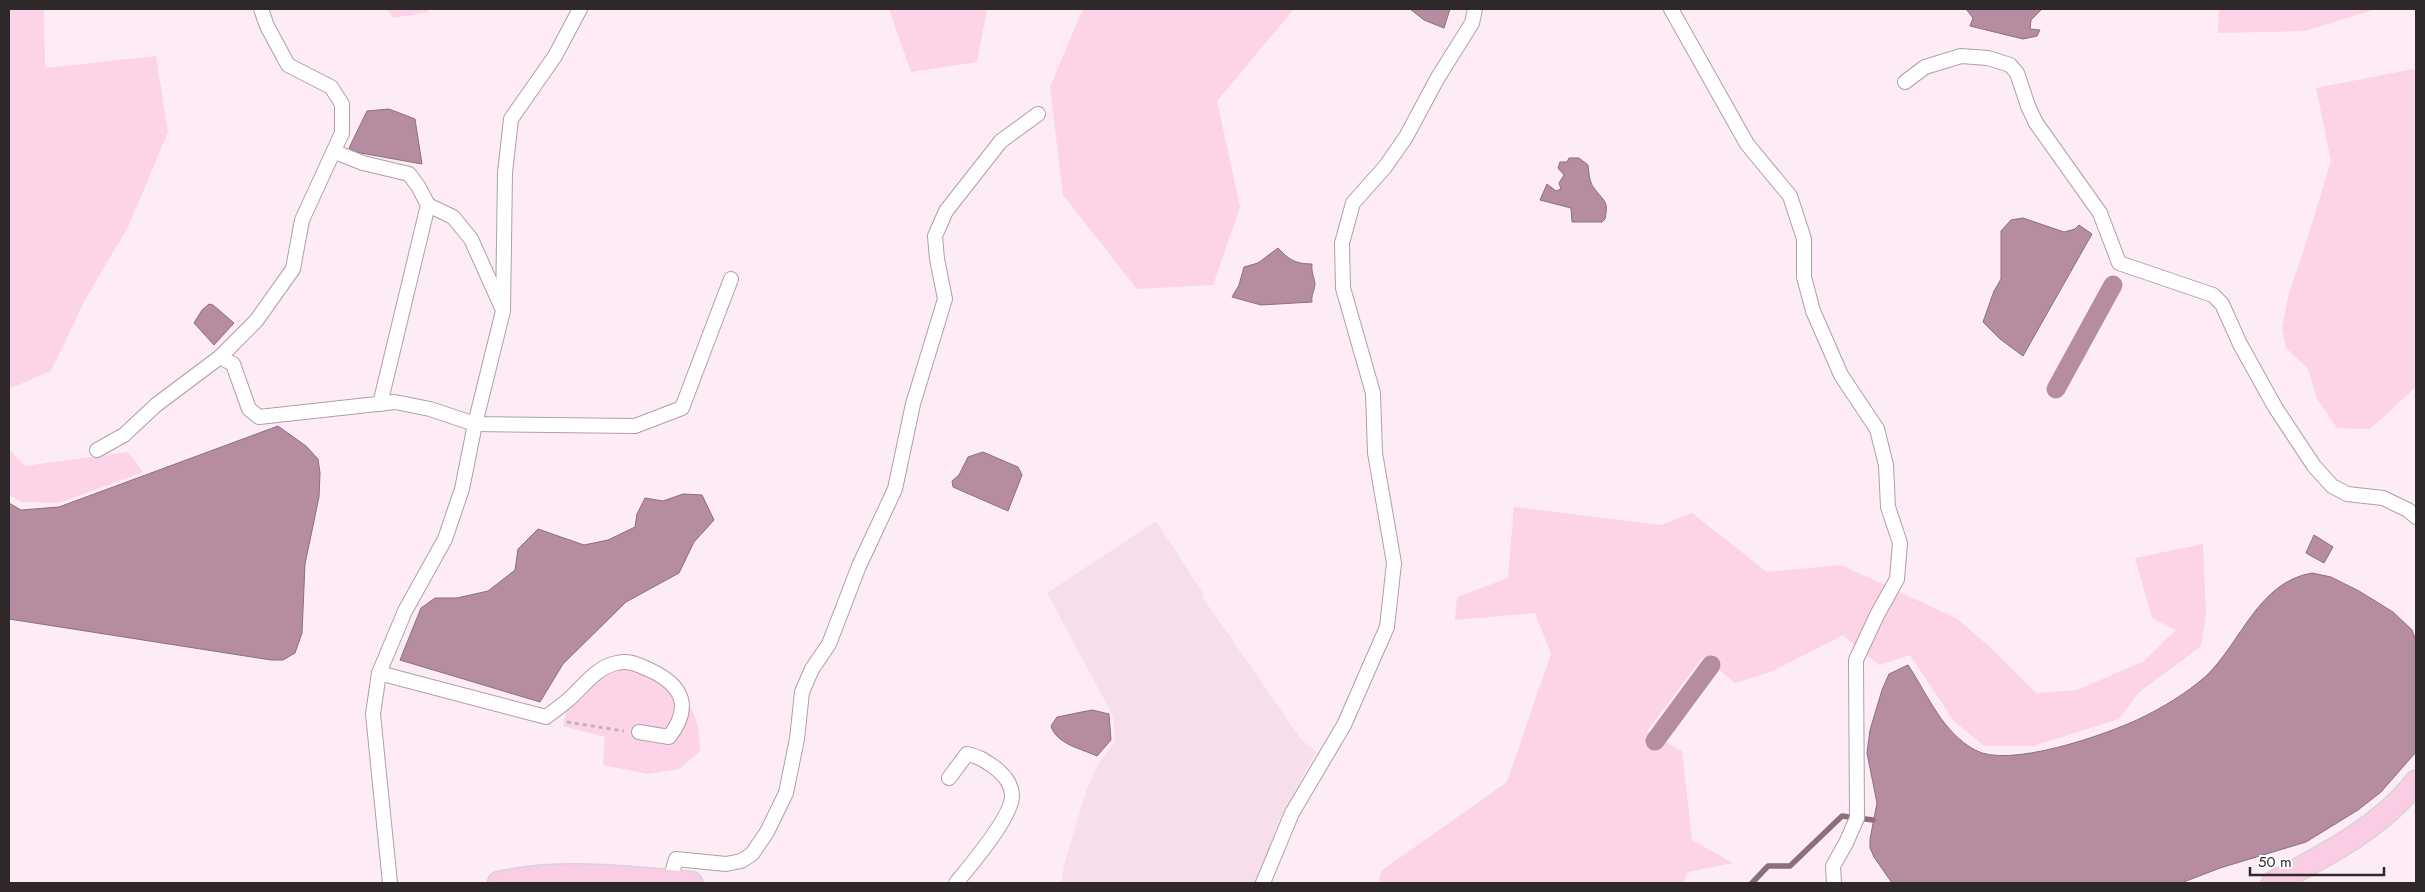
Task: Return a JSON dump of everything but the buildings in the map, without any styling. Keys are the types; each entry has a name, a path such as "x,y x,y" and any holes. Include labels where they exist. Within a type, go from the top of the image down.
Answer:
{"main road":[{"path":"2273,883 2354,838 2380,818 2416,782"},
{"path":"499,883 546,875 681,882"}],"street":[{"path":"97,450 124,436 156,405 220,356 256,321 293,269 302,220 335,152 342,133 342,104 331,87 288,64 267,26 261,9"},
{"path":"390,883 373,714 379,673 405,611 445,539 462,489 475,424 503,311 505,174 511,119 555,56 580,9"},
{"path":"1263,883 1292,813 1344,725 1387,627 1394,563 1375,453 1373,393 1344,288 1342,243 1353,203 1385,167 1406,137 1437,79 1472,23 1476,9"},
{"path":"1671,9 1747,144 1790,196 1804,239 1804,277 1813,310 1841,375 1877,429 1886,465 1888,507 1900,542 1896,579 1856,660 1857,818 1833,866 1834,883"},
{"path":"1905,82 1925,68 1961,56 1988,58 2010,65 2017,73 2036,123 2100,213 2119,263 2213,295 2222,304 2240,344 2275,407 2314,466 2326,480 2332,486 2347,494 2383,498 2408,510 2416,517"},
{"path":"681,882 676,859 726,864 741,861 752,854 767,832 786,793 797,740 802,692 812,669 829,644 859,566 895,489 913,404 945,298 937,259 935,236 946,211 1001,141 1038,114"},
{"path":"335,152 363,163 408,174 418,186 428,205 453,217 472,239 503,311"},
{"path":"380,404 428,205"},
{"path":"220,356 233,364 248,409 259,417 395,402 430,409 475,424 635,426 682,408 731,279"},
{"path":"379,673 546,717 568,701 593,676 615,663 632,662 667,678 676,686 681,700 676,729 669,737 639,732"},
{"path":"949,778 966,754 981,757 1005,776 1012,796 1005,817 978,857 956,883"}],"path":[{"path":"546,717 585,726 639,732"}],"shaded area":[{"path":"9,9 44,9 45,68 156,56 168,132 128,227 86,298 51,371 9,389"},
{"path":"387,9 430,9 428,12 393,18"},
{"path":"889,9 987,9 977,62 911,72"},
{"path":"1086,9 1294,9 1217,101 1240,207 1213,285 1137,289 1063,195 1050,87 1082,11"},
{"path":"1410,9 1450,9 1444,28 1424,20"},
{"path":"1966,9 2042,9 2031,20 2030,29 2040,30 2037,36 2023,39 1970,26 1973,18"},
{"path":"2219,9 2376,9 2305,31 2218,33"},
{"path":"2413,69 2416,72 2416,387 2370,429 2337,428 2317,399 2308,369 2286,348 2282,328 2289,293 2331,161 2316,88"},
{"path":"389,109 415,119 422,164 355,152 349,148 367,111"},
{"path":"1569,158 1579,158 1588,165 1591,183 1606,205 1605,219 1602,222 1572,222 1571,208 1540,200 1547,184 1556,191 1561,189 1559,183 1564,175 1558,168 1560,162 1567,162"},
{"path":"2023,218 2064,232 2075,229 2079,225 2092,234 2023,356 2000,339 1983,322 1994,291 2001,279 2001,231 2011,220"},
{"path":"1278,248 1293,260 1312,264 1315,285 1312,302 1261,305 1232,297 1239,285 1244,267 1258,263"},
{"path":"209,304 213,305 234,323 214,345 194,323 202,310"},
{"path":"278,426 306,446 318,459 320,473 319,497 305,564 302,633 295,653 283,660 271,660 9,619 9,503 21,510 59,507"},
{"path":"9,449 25,466 128,452 143,472 59,503 22,502 9,495"},
{"path":"983,452 1018,467 1022,475 1008,511 953,487 952,481 959,475 968,457"},
{"path":"683,494 702,495 714,520 694,542 679,573 626,602 563,664 540,702 400,660 421,608 435,598 457,598 488,591 515,570 518,549 538,529 584,545 608,540 635,527 637,514 645,498 663,501"},
{"path":"1514,507 1661,525 1692,513 1767,572 1841,565 1956,618 1992,649 2036,693 2077,690 2144,661 2176,630 2152,618 2135,558 2203,544 2206,615 2201,646 2138,693 2119,719 2033,746 1984,746 1954,721 1910,655 1879,665 1843,635 1771,672 1735,683 1703,657 1647,731 1682,751 1692,840 1733,863 1688,872 1683,883 1379,883 1381,871 1507,782 1551,654 1535,613 1455,620 1457,597 1508,578"},
{"path":"1156,521 1203,593 1203,598 1301,739 1316,752 1277,825 1259,883 1061,883 1064,865 1086,791 1099,763 1115,742 1113,716 1047,593"},
{"path":"2314,535 2333,547 2324,563 2306,553"},
{"path":"2312,573 2331,577 2359,591 2393,612 2412,630 2416,641 2416,752 2381,792 2358,810 2306,842 2220,868 2181,883 1892,883 1874,857 1870,848 1870,839 1877,803 1867,753 1870,730 1889,674 1908,665 1945,723 1963,742 1975,750 1990,755 2010,755 2057,748 2124,726 2183,694 2206,676 2264,601 2278,588 2293,579"},
{"path":"620,664 666,685 678,693 694,715 699,731 700,751 679,769 648,774 603,765 605,737 563,726 568,704 591,679"},
{"path":"1092,710 1109,714 1111,740 1097,756 1064,742 1058,737 1051,726 1057,717"}],"waterway":[{"path":"2056,389 2113,285"},
{"path":"1655,741 1711,665"},
{"path":"1752,883 1768,866 1790,866 1842,816 1873,820"}]}
